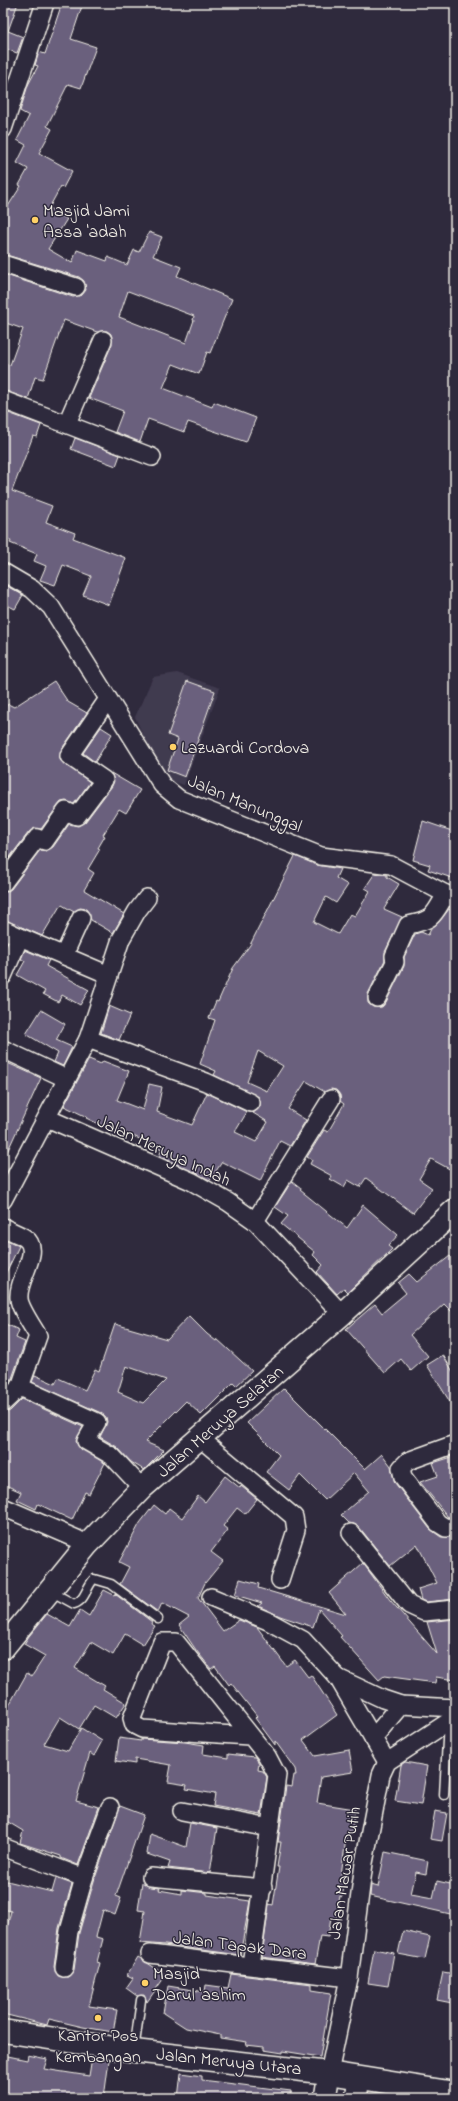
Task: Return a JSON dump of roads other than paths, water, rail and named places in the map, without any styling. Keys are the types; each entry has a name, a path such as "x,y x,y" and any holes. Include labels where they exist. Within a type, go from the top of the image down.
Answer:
{"main road":[{"name":"Jalan Meruya Selatan","path":"3,1648 87,1545 142,1488 342,1314 455,1210"},
{"name":"Jalan Meruya Utara","path":"3,2031 134,2050 329,2073 357,2088 455,2093"}],"street":[{"path":"3,129 45,3"},
{"path":"3,264 76,288"},
{"path":"67,423 103,340"},
{"path":"3,400 67,423 152,457"},
{"name":"Jalan Manunggal","path":"3,572 32,588 51,607 162,785 179,799 321,856 391,865 450,896"},
{"path":"3,883 37,838 45,841 66,811 76,816 104,780 69,756 108,699"},
{"path":"377,998 396,962 394,956 408,925 425,922 432,917 450,896"},
{"path":"3,1200 88,1039 121,939 137,911 147,898"},
{"path":"64,955 81,918"},
{"path":"3,928 109,975"},
{"path":"3,976 20,936"},
{"path":"88,1039 206,1082 251,1103"},
{"path":"3,1049 67,1079"},
{"path":"255,1221 331,1099"},
{"name":"Jalan Meruya Indah","path":"47,1118 190,1181 228,1202 255,1221 342,1314"},
{"path":"3,1227 25,1238 31,1244 32,1251 21,1280 19,1300 38,1336 20,1387 3,1403"},
{"path":"20,1387 96,1422 86,1441 112,1456 142,1488"},
{"path":"201,1438 294,1517 296,1530 280,1580"},
{"path":"455,1444 408,1460 401,1468 403,1476 438,1522 446,1528 455,1526"},
{"path":"3,1507 77,1539 87,1545"},
{"path":"351,1533 409,1605 424,1612 455,1609"},
{"path":"211,1596 268,1621 303,1640 338,1678 387,1762 453,1715"},
{"path":"249,1736 142,1730 134,1725 132,1718 162,1642 176,1642 249,1736 267,1756 278,1775 263,1888 250,1965"},
{"path":"338,1678 383,1699 401,1705 453,1715"},
{"path":"373,1738 401,1705"},
{"name":"Jalan Mawar Putih","path":"329,2073 349,1978 364,1863 375,1801 381,1775 387,1762"},
{"path":"64,1968 70,1931 84,1878 110,1807"},
{"path":"182,1811 270,1828"},
{"path":"3,1847 84,1878"},
{"path":"151,1877 263,1888"},
{"name":"Jalan Tapak Dara","path":"150,1954 349,1978"},
{"path":"325,2098 329,2073"}],"lane":[{"path":"50,1591 74,1604 80,1602 84,1598 89,1584 94,1579 103,1581 111,1584 158,1619"},
{"path":"444,1795 453,1715"},
{"path":"134,2050 141,2000"}],"place":[{"name":"Masjid Jami Assa 'adah","path":"35,220"},
{"name":"Lazuardi Cordova","path":"173,747"},
{"name":"Masjid Darul 'ashim","path":"145,1983"},
{"name":"Kantor Pos Kembangan","path":"98,2018"}]}
